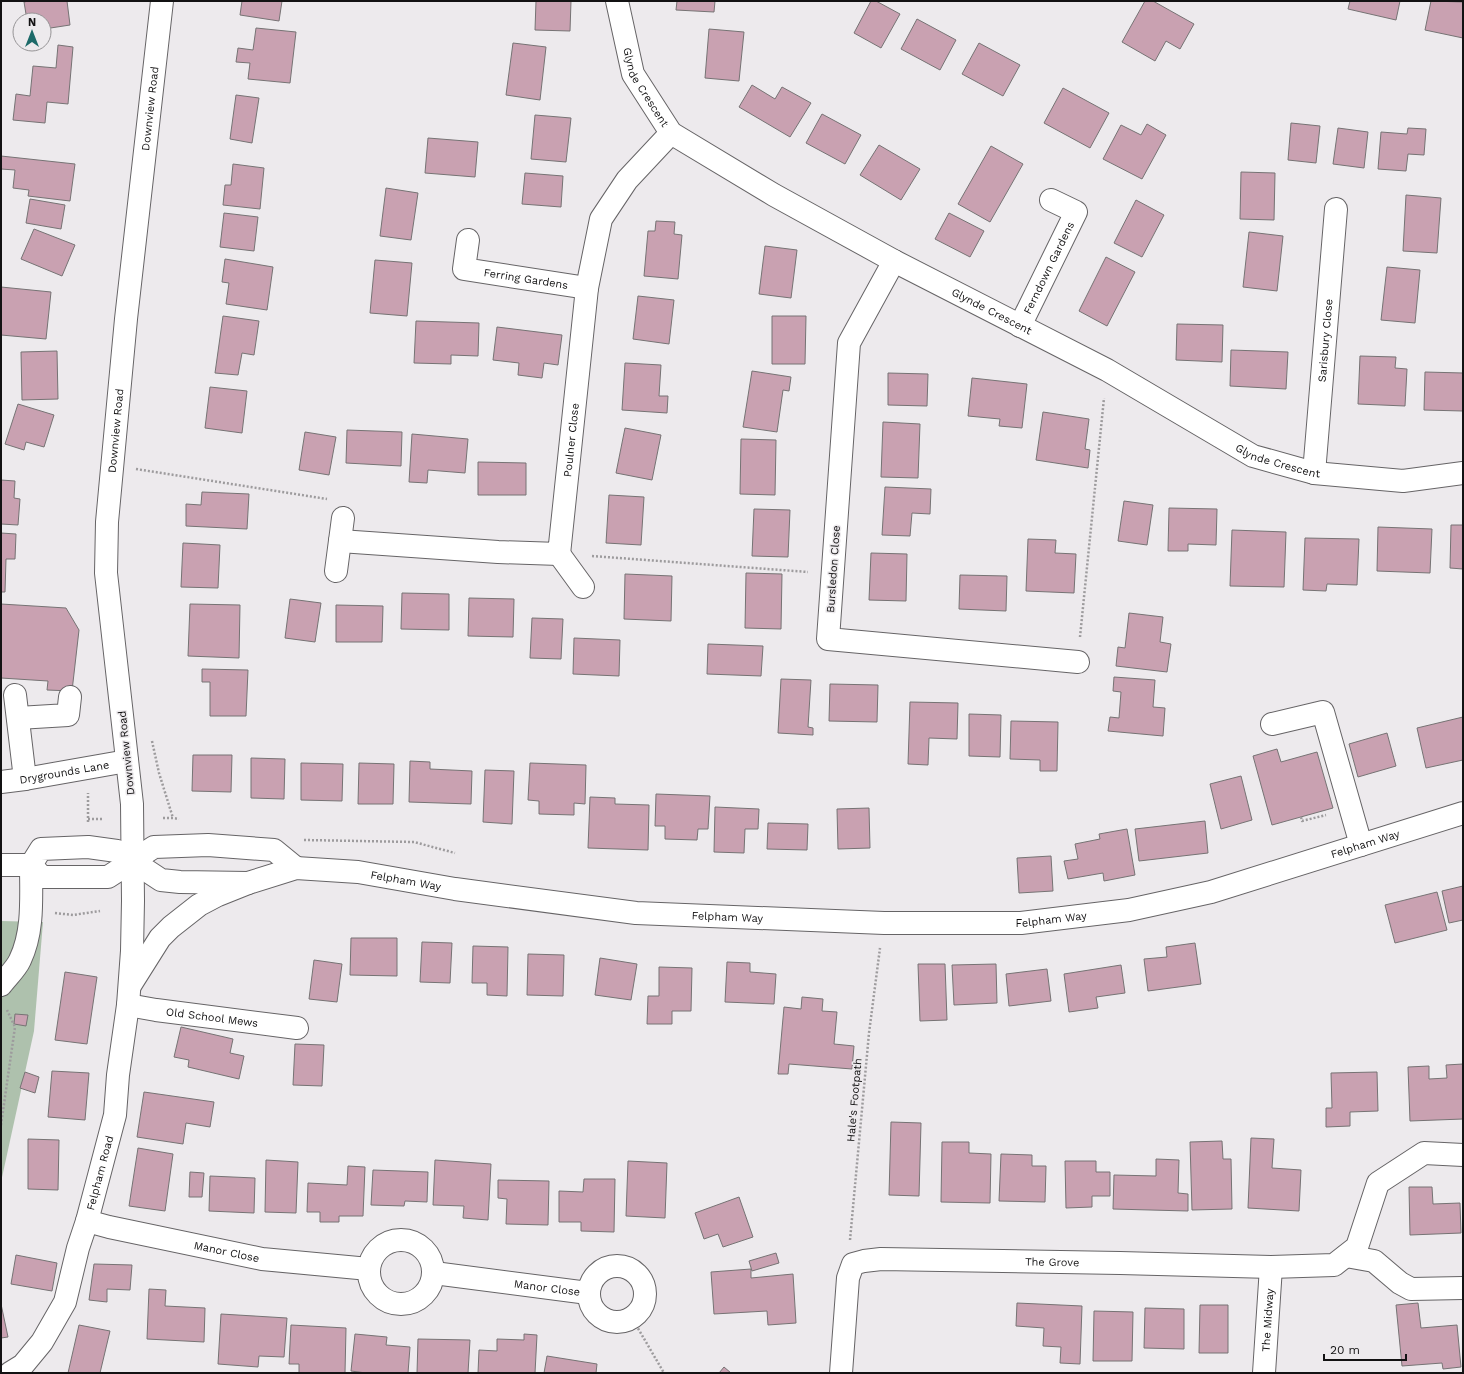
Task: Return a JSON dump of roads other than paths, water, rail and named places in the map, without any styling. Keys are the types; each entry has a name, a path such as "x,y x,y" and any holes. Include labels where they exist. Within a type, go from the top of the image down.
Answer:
{"street":[{"name":"Downview Road","path":"132,861 132,804 106,573 107,522 126,319 162,1"},
{"name":"Glynde Crescent","path":"617,1 632,74 671,133 774,194 894,261 1107,370 1253,456 1314,473 1403,481 1459,475 1463,473"},
{"name":"Poulner Close","path":"559,554 587,288 601,219 627,180 671,133"},
{"name":"Ferndown Gardens","path":"1020,326 1076,212 1051,200"},
{"name":"Sarisbury Close","path":"1314,473 1336,209"},
{"name":"Ferring Gardens","path":"468,240 464,269 587,288"},
{"name":"Bursledon Close","path":"894,261 849,343 828,639 1078,662"},
{"path":"336,571 343,518"},
{"path":"340,540 498,552 559,554 583,588"},
{"path":"15,695 25,779"},
{"path":"18,718 68,715 70,697"},
{"path":"1272,724 1323,712 1361,844"},
{"name":"Drygrounds Lane","path":"1,782 127,761"},
{"name":"Felpham Way","path":"31,865 41,849 88,847 117,851 161,880 248,883 296,868 358,872 455,889 636,913 884,923 1021,923 1130,910 1211,892 1463,813"},
{"path":"1,865 31,865 42,877 108,877 154,847 208,845 274,850 296,868"},
{"name":"Felpham Road","path":"10,1373 23,1365 42,1342 65,1302 78,1248 87,1221 115,1115 118,1075 129,996 132,951 132,861"},
{"path":"1,985 20,961 28,937 31,912 31,865"},
{"path":"129,996 160,938 200,905 218,895 248,883"},
{"name":"Old School Mews","path":"129,996 156,1010 296,1028"},
{"path":"1463,1155 1424,1153 1378,1183 1351,1252 1374,1261 1400,1283 1411,1288 1463,1288"},
{"name":"Manor Close","path":"87,1221 262,1259 369,1269"},
{"path":"398,1239 412,1241 422,1246 429,1254 434,1265 432,1284 425,1294 412,1303 401,1304 389,1302 380,1296 373,1287 369,1276 369,1269 371,1258 378,1249 387,1242 398,1239"},
{"name":"The Grove","path":"841,1373 848,1278 853,1264 864,1261 881,1259 1120,1262 1271,1267 1334,1265 1351,1252"},
{"name":"Manor Close","path":"622,1267 631,1270 638,1276 643,1284 645,1294 639,1312 632,1318 615,1322 606,1320 593,1310 588,1293 596,1275 603,1269 622,1267"},
{"name":"The Midway","path":"1264,1373 1271,1267"},
{"name":"Manor Close","path":"434,1273 588,1293"}]}
